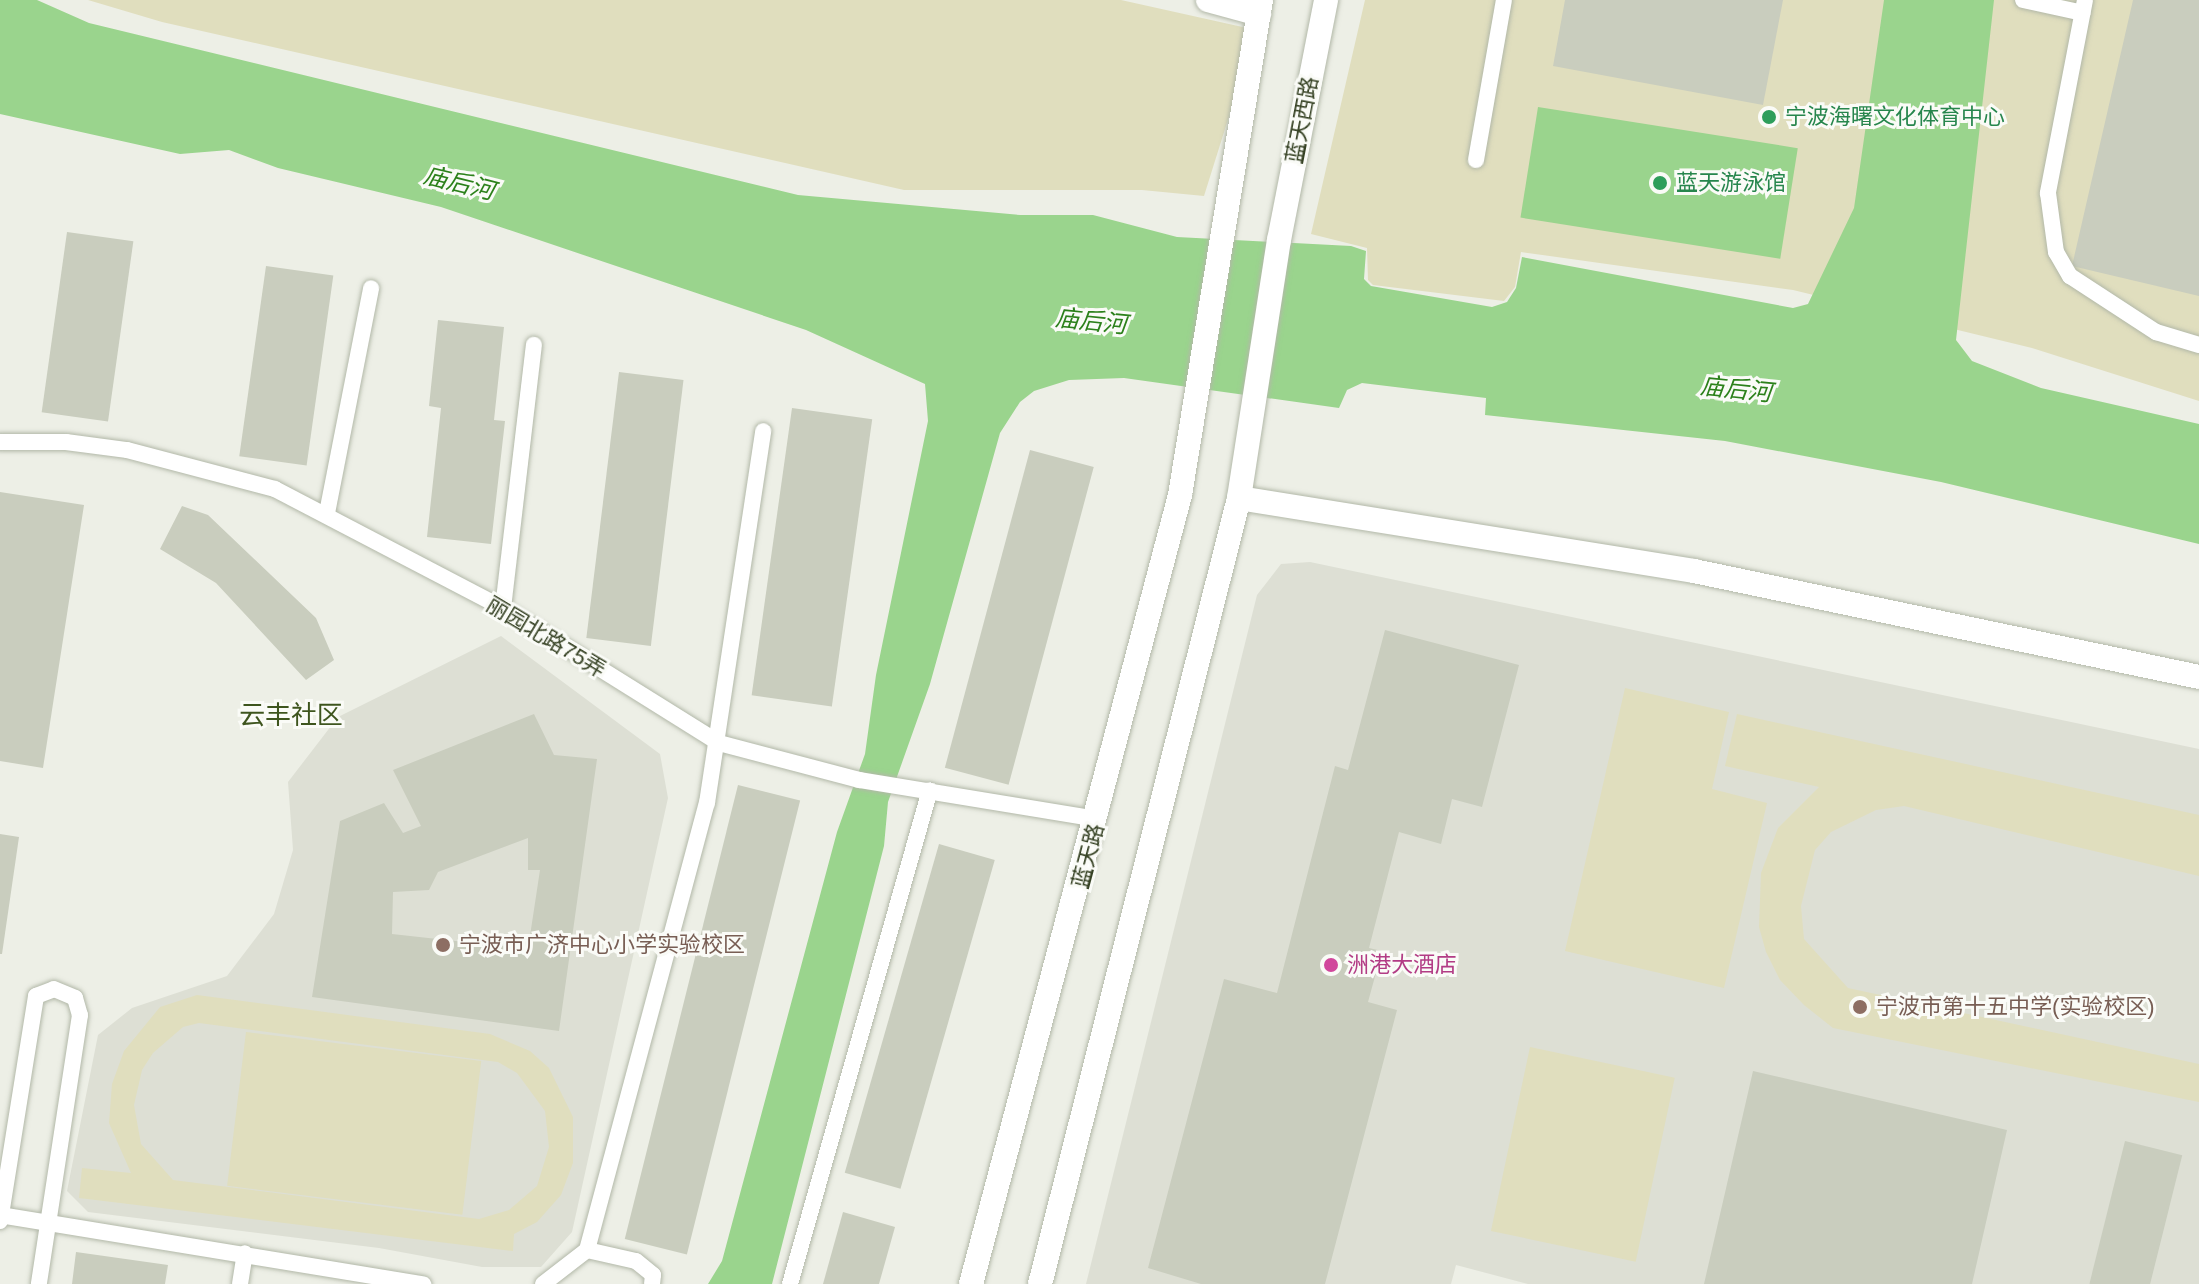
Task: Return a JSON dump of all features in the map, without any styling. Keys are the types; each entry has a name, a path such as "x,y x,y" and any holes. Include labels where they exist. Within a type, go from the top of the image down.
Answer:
{"street":[{"path":"1208,0 1260,7"},
{"name":"蓝天西路","path":"1239,498 1279,240 1326,0"},
{"name":"蓝天路","path":"971,1284 1098,819 1180,495 1189,424 1223,239 1260,7"},
{"path":"1040,1284 1239,498 1694,571 2199,677"}],"lane":[{"path":"1476,160 1504,0"},
{"path":"2023,0 2084,6 2048,193 2056,252 2070,276 2082,284 2156,332 2199,345"},
{"path":"327,513 371,288"},
{"path":"503,608 534,345"},
{"path":"543,1284 587,1250 719,743 763,431"},
{"name":"丽园北路75弄","path":"0,442 66,442 127,450 275,489 327,513 503,608 719,743 859,780 1098,819"},
{"path":"790,1284 930,790"},
{"path":"39,1284 49,1224 80,1015 75,998 54,989 36,996 0,1217 49,1224 245,1253 415,1284"},
{"path":"587,1250 636,1261 652,1280"},
{"path":"240,1284 245,1253"}],"shaded area":[{"path":"88,0 1121,0 1256,30 1204,196 1142,190 904,190 162,22"},
{"name":"宁波海曙文化体育中心","path":"1365,0 2199,0 2199,401 2032,348 1793,290 1521,252 1515,287 1504,301 1373,285 1368,280 1367,248 1311,234"},
{"name":"宁波市第十五中学(实验校区)","path":"1310,562 2199,749 2199,1284 1528,1284 1456,1265 1451,1284 1086,1284 1257,595 1281,564"},
{"name":"宁波市广济中心小学实验校区","path":"501,636 660,754 668,798 572,1232 541,1267 482,1267 379,1248 88,1212 67,1191 98,1035 132,1008 227,976 274,914 293,850 288,782 338,717"},
{"path":"1625,688 1729,712 1712,789 1767,803 1724,988 1565,951"},
{"path":"1737,714 2199,815 2199,876 1904,806 1876,810 1831,832 1815,850 1801,906 1804,939 1848,988 2199,1064 2199,1102 1833,1028 1804,1005 1780,980 1766,952 1759,927 1761,873 1778,828 1819,787 1725,766"},
{"path":"197,995 490,1034 530,1051 549,1068 573,1117 573,1163 561,1195 537,1222 514,1234 513,1251 79,1198 82,1168 131,1173 109,1123 112,1084 124,1051 160,1007","holes":["199,1023 498,1062 517,1073 545,1111 549,1147 537,1186 509,1210 479,1219 173,1180 141,1144 134,1105 142,1070 153,1053 183,1027"]},
{"path":"246,1032 481,1061 462,1215 227,1186"},
{"path":"1530,1047 1675,1078 1636,1262 1491,1231"}],"water":[{"name":"庙后河","path":"0,0 37,0 89,23 798,195 1020,215 1093,215 1177,237 1351,246 1366,251 1364,279 1371,286 1492,307 1507,302 1516,288 1522,257 1793,308 1808,304 1854,208 1884,0 1994,0 1956,340 1972,361 2041,388 2199,424 2199,544 1941,482 1725,441 1485,415 1486,398 1362,383 1347,390 1339,408 1124,378 1069,380 1034,391 1020,402 1000,433 930,684 888,802 884,846 772,1284 708,1284 722,1261 837,832 865,754 876,675 928,421 925,384 806,330 441,207 278,168 229,150 180,154 0,114"},
{"name":"蓝天游泳馆","path":"1538,107 1798,148 1780,259 1520,218"}],"building":[{"path":"1565,0 1783,0 1763,105 1553,66"},
{"path":"2133,0 2199,0 2199,296 2072,266"},
{"path":"67,232 133,241 108,422 42,412"},
{"path":"266,266 333,275 307,466 239,456"},
{"path":"438,320 504,327 494,420 505,421 491,544 427,537 441,408 429,406"},
{"path":"619,372 684,380 651,646 586,638"},
{"path":"792,408 872,419 832,706 752,695"},
{"path":"1030,450 1094,467 1009,785 945,768"},
{"path":"0,492 84,505 43,768 0,761"},
{"path":"182,506 208,515 316,618 334,660 306,680 216,583 160,549"},
{"name":"洲港大酒店","path":"1385,630 1519,665 1482,807 1452,799 1441,844 1399,832 1369,948 1382,951 1368,1002 1397,1010 1325,1284 1201,1284 1148,1268 1224,979 1277,993 1335,766 1348,770"},
{"path":"534,714 554,755 597,759 559,1031 312,997 340,821 384,803 403,833 421,826 393,770","holes":["528,838 528,870 540,870 528,949 392,934 393,892 429,890 438,872"]},
{"path":"738,785 800,800 687,1255 625,1239"},
{"path":"0,834 19,837 2,954 0,954"},
{"path":"939,844 995,860 900,1189 845,1173"},
{"path":"1753,1071 2007,1130 1972,1284 1704,1284"},
{"path":"2125,1141 2182,1155 2150,1284 2089,1284"},
{"path":"843,1212 895,1227 879,1284 823,1284"},
{"path":"76,1252 168,1265 165,1284 72,1284"}],"place":[{"name":"宁波海曙文化体育中心","path":"1769,117"},
{"name":"蓝天游泳馆","path":"1660,183"},
{"name":"宁波市广济中心小学实验校区","path":"443,945"},
{"name":"洲港大酒店","path":"1331,965"},
{"name":"宁波市第十五中学(实验校区)","path":"1860,1007"}],"district":[{"name":"云丰社区","path":"291,716"}]}
